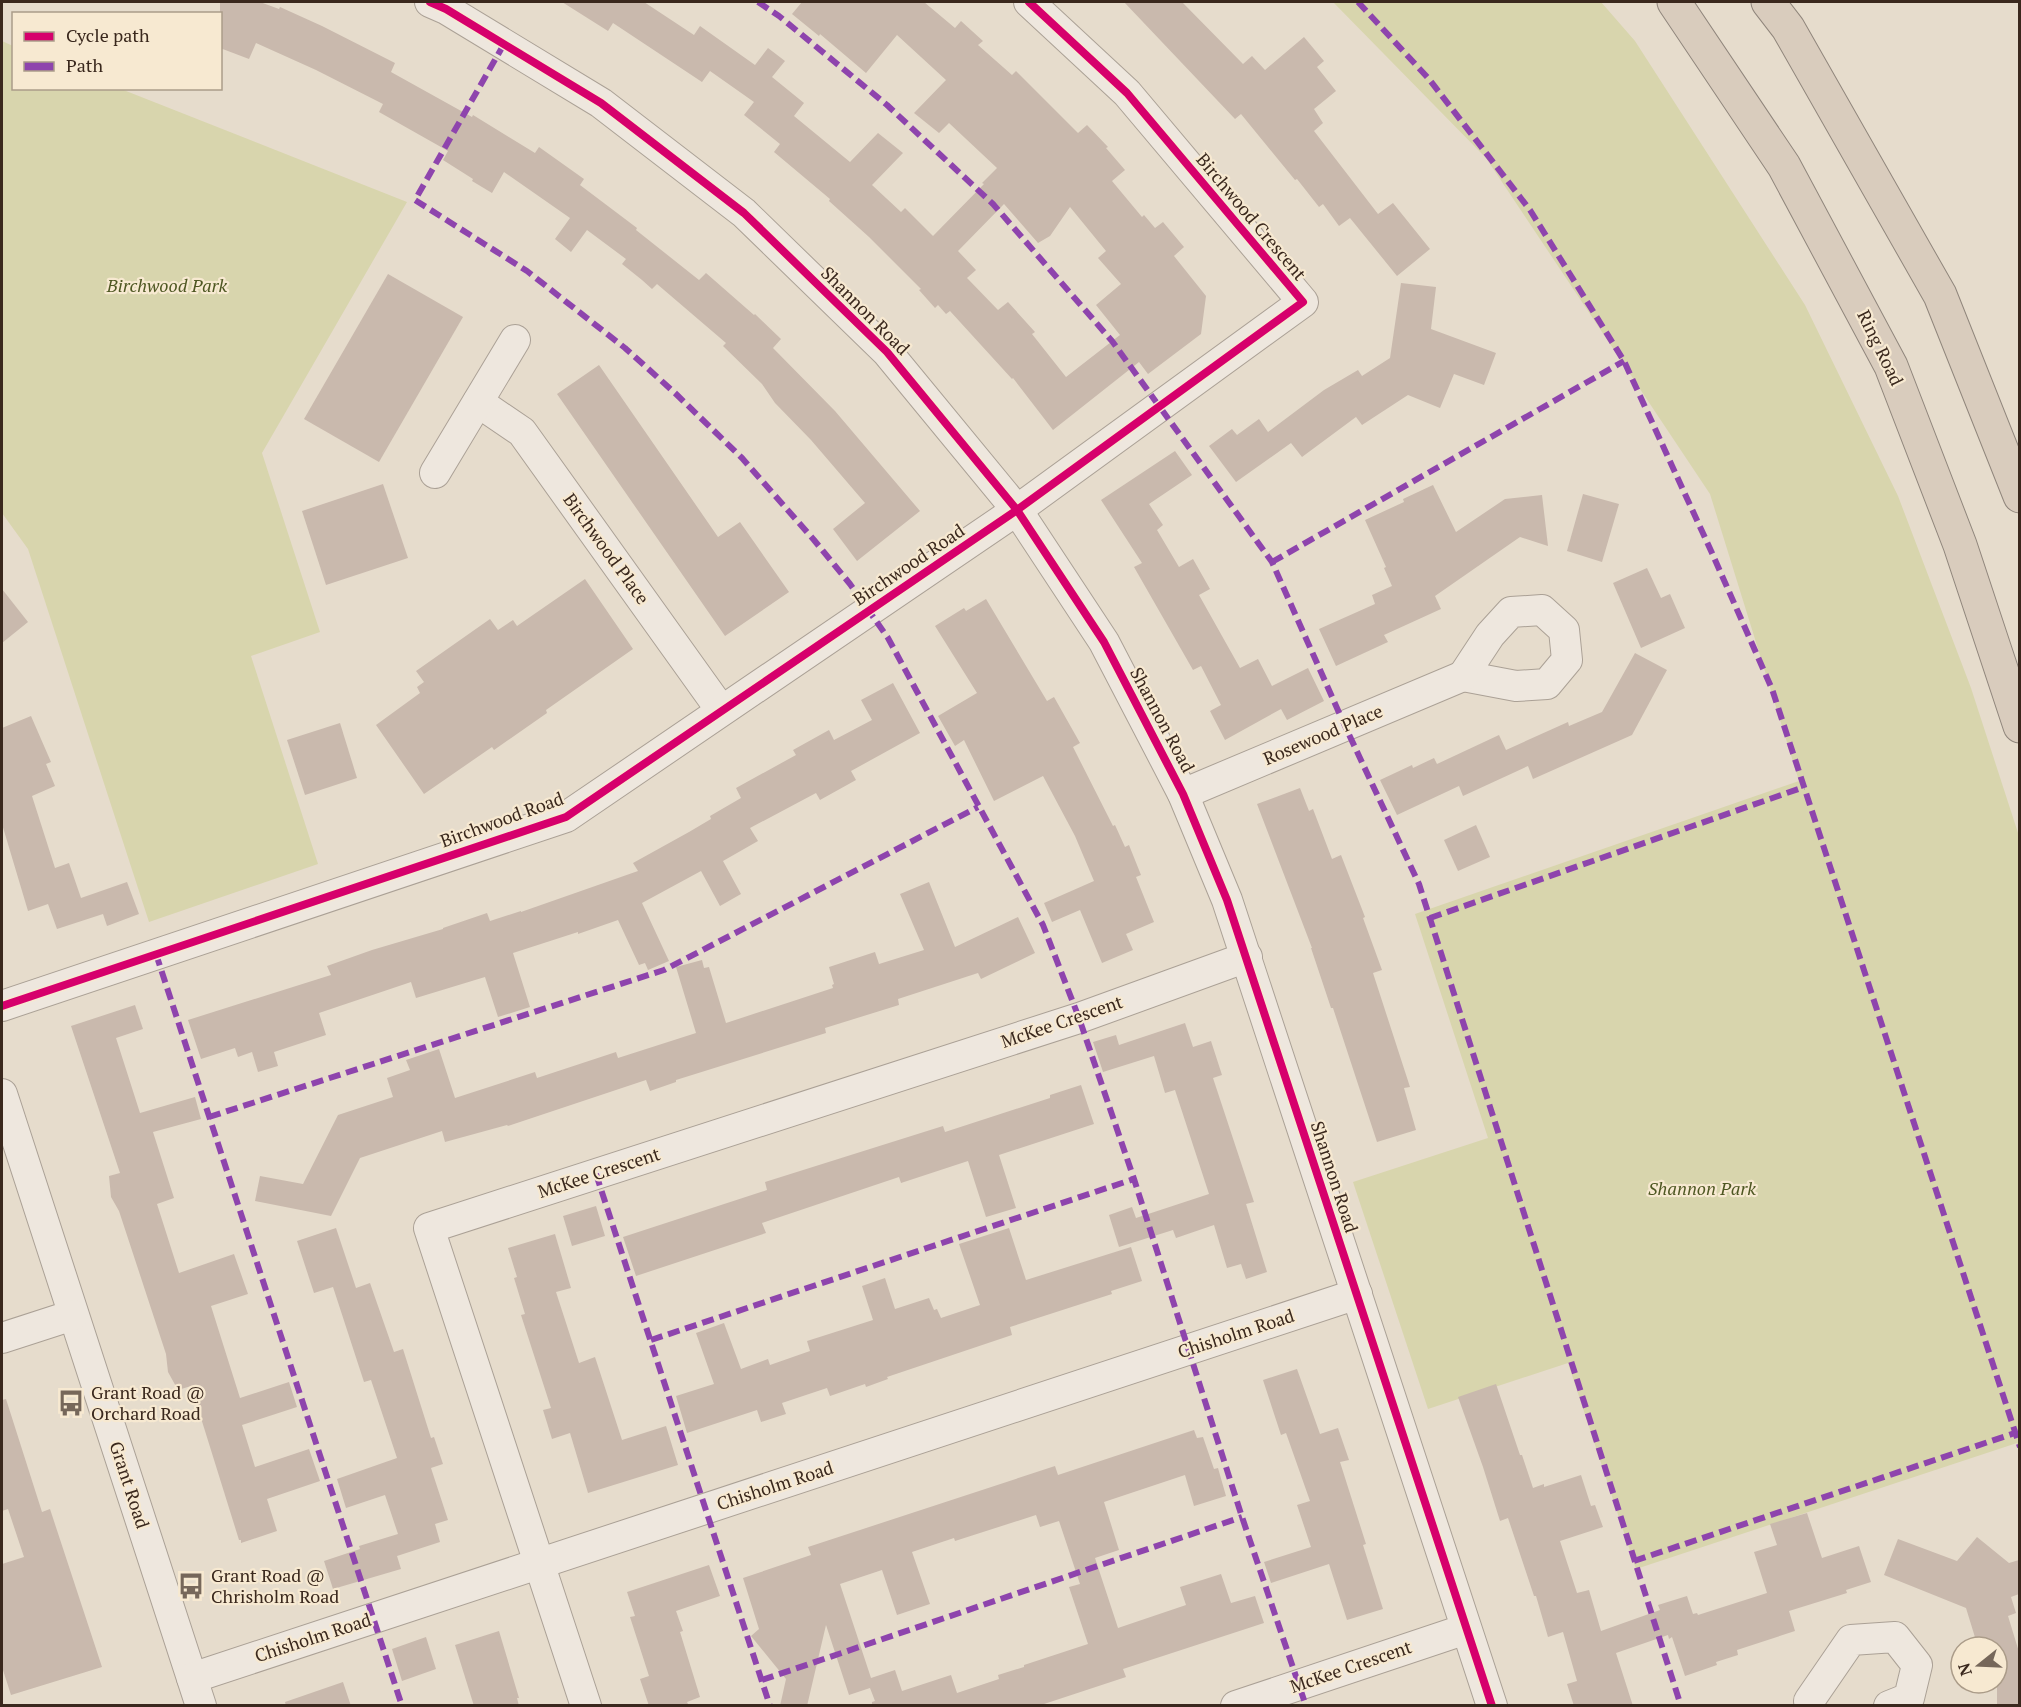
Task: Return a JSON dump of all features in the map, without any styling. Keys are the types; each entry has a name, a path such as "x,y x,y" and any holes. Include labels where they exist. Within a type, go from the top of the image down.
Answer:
{"highway":[{"name":"Ring Road","path":"1674,2 1784,166 1891,366 1960,545 2019,726"},
{"path":"1768,2 1788,28 1940,295 2019,496"}],"street":[{"name":"Shannon Road","path":"430,2 446,9 601,103 744,213 887,352 1017,510 1104,642 1184,794 1227,900 1492,1706"},
{"name":"Birchwood Crescent","path":"1017,510 1303,302 1127,93 1029,2"},
{"path":"435,473 515,340"},
{"name":"Birchwood Place","path":"478,402 522,432 722,710"},
{"name":"Birchwood Road","path":"2,1006 566,817 1017,510"},
{"name":"Rosewood Place","path":"1184,794 1463,676"},
{"name":"McKee Crescent","path":"586,1706 429,1228 1079,1018 1247,957"},
{"name":"Grant Road","path":"2,1094 197,1692"},
{"name":"Chisholm Road","path":"197,1692 540,1563 1357,1294"},
{"path":"2,1338 73,1315"},
{"name":"McKee Crescent","path":"1236,1706 1466,1629"},
{"path":"1814,1704 1851,1640 1895,1637 1917,1665 1909,1698 1889,1706"}],"green space":[{"name":"Shannon Park","path":"1333,2 1601,2 1635,41 1805,305 1898,496 1971,688 2019,836 2019,1450 2017,1443 1636,1569 1568,1363 1428,1409 1353,1182 1488,1138 1415,914 1799,781 1710,494 1486,158"},
{"name":"Birchwood Park","path":"2,41 12,46 12,90 124,90 407,202 262,453 320,632 251,656 318,864 149,922 28,549 2,513"}],"building":[{"path":"220,2 260,2 279,9 280,7 322,26 395,63 391,72 472,117 473,115 535,153 539,147 584,179 580,185 637,228 636,230 699,280 706,273 781,339 773,348 835,411 920,511 857,561 833,529 865,503 811,440 775,403 762,384 723,346 726,343 657,284 652,289 622,264 626,259 587,230 571,252 555,239 570,218 504,172 492,193 443,160 448,151 379,112 383,104 256,43 249,59 222,49 222,12 220,12"},
{"path":"562,2 644,2 694,35 700,26 755,65 768,48 785,61 772,77 804,103 794,116 850,162 878,133 903,153 872,185 901,212 905,208 933,236 997,168 949,123 939,133 914,113 946,80 897,35 866,73 820,34 819,36 792,14 802,2 924,2 955,28 961,21 983,41 978,45 1012,75 1016,71 1078,133 1087,125 1108,147 1106,148 1125,170 1112,181 1142,217 1144,215 1155,228 1163,222 1184,247 1174,256 1206,296 1201,334 1148,374 1139,362 1053,430 1013,378 950,311 946,314 938,305 935,308 919,290 921,289 829,201 830,199 774,152 780,144 744,115 754,102 710,71 702,82 613,23 608,31","holes":["1004,204 1038,243 1050,236 1070,207 1106,251 1098,258 1121,284 1096,305 1120,335 1066,377 1032,334 1035,332 1008,302 998,310 967,278 976,270 958,251"]},
{"path":"1124,2 1182,2 1243,64 1252,56 1265,70 1304,37 1324,61 1317,67 1336,91 1314,109 1323,123 1314,131 1378,214 1393,203 1430,249 1397,276 1350,218 1339,226 1323,204 1319,207 1241,114 1235,119"},
{"path":"388,274 463,317 379,462 304,419"},
{"path":"1401,283 1436,287 1431,329 1496,353 1484,385 1454,374 1440,408 1408,395 1362,425 1356,417 1302,457 1291,443 1236,482 1209,446 1232,429 1237,435 1259,419 1268,432 1324,390 1358,370 1362,376 1390,358"},
{"path":"599,365 718,537 740,522 789,592 725,636 557,394"},
{"path":"1175,451 1192,475 1149,504 1163,525 1157,530 1179,567 1193,559 1210,589 1199,595 1240,668 1258,659 1272,686 1308,668 1324,701 1287,720 1281,709 1225,740 1210,711 1221,705 1201,666 1193,670 1134,567 1142,563 1101,500"},
{"path":"383,484 408,558 326,585 302,511"},
{"path":"1433,485 1456,532 1505,499 1542,495 1548,546 1520,537 1435,596 1441,609 1384,635 1388,642 1336,666 1319,629 1375,604 1372,595 1392,586 1365,520 1404,502 1403,499"},
{"path":"1583,494 1619,504 1602,562 1567,551"},
{"path":"1647,568 1661,598 1670,594 1685,628 1641,648 1613,583"},
{"path":"585,579 633,649 494,750 492,747 424,794 376,725 420,693 417,687 424,682 416,671 490,619 498,630 513,620 517,626"},
{"path":"2,589 28,622 2,643"},
{"path":"986,599 1047,701 1054,697 1080,743 1073,747 1125,847 1129,845 1141,875 1136,877 1154,922 1126,934 1133,950 1102,963 1080,910 1052,922 1044,903 1094,881 1075,836 1043,776 994,801 964,740 955,746 938,716 977,693 935,626 964,608 966,611"},
{"path":"1635,653 1667,670 1632,735 1533,779 1528,766 1463,796 1459,786 1397,815 1380,780 1412,765 1413,768 1434,758 1437,764 1499,735 1506,750 1568,722 1569,726 1602,712"},
{"path":"893,683 920,733 851,771 856,780 820,800 816,793 750,828 758,841 723,861 741,894 720,906 701,871 642,903 669,961 648,970 645,963 639,965 618,920 513,953 530,1007 498,1017 485,977 416,998 411,982 319,1013 326,1035 274,1052 278,1066 258,1072 252,1052 238,1057 235,1048 201,1059 188,1020 331,975 327,966 372,950 487,913 490,921 521,912 638,871 633,863 711,819 710,816 741,798 736,788 796,755 793,750 829,730 834,740 872,720 861,700"},
{"path":"31,716 51,762 46,764 55,786 32,796 55,868 69,863 81,898 127,882 139,914 107,926 103,914 57,929 48,904 28,911 2,824 2,728"},
{"path":"340,723 357,778 305,795 287,740"},
{"path":"1300,788 1309,811 1313,809 1332,859 1341,855 1365,917 1363,918 1382,970 1373,973 1410,1087 1404,1088 1416,1130 1377,1142 1312,948 1257,804"},
{"path":"1476,825 1490,857 1458,871 1444,840"},
{"path":"929,882 955,947 1018,917 1035,953 981,979 978,973 898,999 899,1005 825,1028 826,1033 676,1080 676,1082 650,1091 646,1080 508,1126 445,1142 442,1131 360,1158 331,1216 255,1201 260,1176 303,1184 338,1115 393,1097 387,1078 410,1070 406,1060 439,1049 455,1098 535,1072 537,1078 616,1052 618,1058 696,1033 676,967 702,960 704,968 709,967 726,1023 833,988 829,967 875,952 879,964 924,950 900,894"},
{"path":"135,1005 143,1029 116,1038 140,1113 195,1097 201,1119 153,1132 174,1198 157,1204 179,1273 234,1254 248,1294 211,1306 240,1398 289,1382 297,1407 242,1425 255,1467 309,1449 320,1481 267,1499 277,1531 241,1543 191,1386 178,1390 168,1372 166,1354 119,1211 111,1197 109,1176 120,1173 71,1026"},
{"path":"1185,1023 1193,1047 1211,1041 1222,1075 1213,1078 1254,1202 1246,1204 1267,1272 1246,1279 1241,1264 1227,1268 1214,1225 1176,1238 1173,1230 1119,1247 1109,1215 1132,1207 1136,1218 1209,1194 1175,1090 1165,1093 1154,1056 1103,1072 1093,1042 1116,1035 1119,1045"},
{"path":"1081,1085 1094,1124 999,1155 1016,1208 986,1217 968,1161 901,1183 899,1177 762,1223 766,1233 636,1276 623,1237 767,1190 765,1182 943,1126 945,1132 1050,1098 1050,1095"},
{"path":"596,1206 605,1236 572,1246 563,1216"},
{"path":"336,1228 356,1288 370,1283 394,1352 403,1349 431,1438 434,1437 443,1464 431,1468 448,1520 435,1524 440,1542 397,1556 401,1569 333,1589 324,1561 360,1549 359,1546 398,1534 385,1495 346,1508 337,1479 397,1458 371,1380 364,1382 333,1287 314,1293 297,1241"},
{"path":"1009,1228 1026,1280 1131,1247 1142,1281 1111,1291 1112,1294 1010,1327 1012,1335 887,1377 888,1379 866,1387 865,1384 830,1396 827,1388 782,1403 786,1414 761,1422 757,1410 687,1433 676,1396 714,1384 696,1333 724,1323 741,1369 768,1359 770,1365 810,1351 807,1341 873,1320 862,1286 885,1278 895,1309 929,1298 934,1310 937,1309 941,1318 980,1305 959,1244"},
{"path":"555,1234 571,1288 556,1292 579,1363 595,1357 622,1440 666,1426 678,1465 588,1493 570,1433 552,1439 543,1410 551,1408 521,1315 525,1314 508,1248"},
{"path":"1297,1369 1320,1434 1338,1428 1349,1460 1340,1462 1366,1544 1363,1545 1383,1609 1347,1620 1329,1564 1271,1583 1264,1562 1311,1547 1297,1505 1310,1501 1286,1433 1281,1435 1263,1380"},
{"path":"1496,1384 1533,1488 1544,1484 1544,1487 1581,1475 1591,1506 1595,1505 1603,1527 1560,1541 1577,1593 1589,1590 1601,1631 1660,1610 1658,1605 1687,1596 1693,1614 1698,1615 1767,1593 1754,1552 1777,1545 1770,1524 1807,1513 1822,1558 1859,1546 1871,1582 1846,1590 1847,1593 1789,1611 1795,1631 1737,1650 1738,1655 1685,1676 1672,1637 1669,1639 1668,1635 1616,1653 1633,1706 1574,1706 1567,1684 1577,1681 1563,1632 1548,1637 1508,1518 1500,1521 1458,1397"},
{"path":"6,1399 42,1512 50,1509 102,1667 11,1695 2,1667 2,1564 24,1557 8,1509 2,1511 2,1400"},
{"path":"1194,1430 1197,1438 1203,1437 1214,1469 1218,1468 1226,1496 1194,1506 1185,1475 1104,1502 1119,1550 1095,1558 1118,1628 1186,1605 1180,1587 1221,1574 1231,1603 1255,1596 1264,1623 1123,1669 1126,1677 1038,1706 872,1706 872,1702 875,1701 870,1688 849,1695 826,1625 807,1706 780,1706 786,1679 751,1636 759,1629 743,1578 811,1555 808,1547 1055,1466 1058,1475","holes":["1036,1515 1040,1527 1059,1521 1080,1584 1069,1587 1088,1644 1024,1665 1024,1667 998,1675 999,1679 957,1693 951,1675 902,1691 895,1670 871,1678 840,1584 882,1570 897,1615 930,1604 912,1552"]},
{"path":"1977,1537 2009,1563 2019,1560 2019,1594 2011,1597 2016,1613 2008,1616 2019,1652 2019,1706 1997,1706 1997,1695 2009,1695 2009,1635 1974,1635 1966,1608 1884,1575 1898,1539 1957,1561"},
{"path":"709,1565 720,1596 676,1611 700,1697 687,1702 689,1706 649,1706 640,1679 649,1676 630,1617 635,1616 627,1592"},
{"path":"499,1631 519,1698 517,1698 519,1706 474,1706 455,1645"},
{"path":"426,1637 436,1669 402,1681 392,1649"},
{"path":"343,1682 351,1706 286,1706 285,1702"}],"marked path":[{"path":"758,2 779,16 887,105 993,204 1112,341 1272,562 1419,884 1681,1706"},
{"path":"1358,2 1429,79 1530,210 1624,361 1712,553 1772,689 2020,1447"},
{"path":"504,44 415,200 527,271 625,348 675,393 742,458 814,540 850,584 888,638 1043,925 1079,1018 1134,1179 1242,1517 1306,1706"},
{"path":"1272,562 1624,361"},
{"path":"1430,918 1804,787"},
{"path":"209,1117 664,970 978,807"},
{"path":"156,954 402,1706"},
{"path":"596,1174 770,1706"},
{"path":"651,1340 1134,1179"},
{"path":"1634,1561 2015,1433"},
{"path":"762,1680 1242,1517"}],"cycle path":[{"path":"430,2 446,9 601,103 744,213 887,352 1017,510 1104,642 1183,794 1227,900 1492,1706"},
{"path":"2,1006 566,817 1017,510 1303,302 1127,93 1029,2"}],"place":[{"name":"Grant Road @ Orchard Road","path":"71,1403"},
{"name":"Grant Road @ Chrisholm Road","path":"191,1586"}]}
